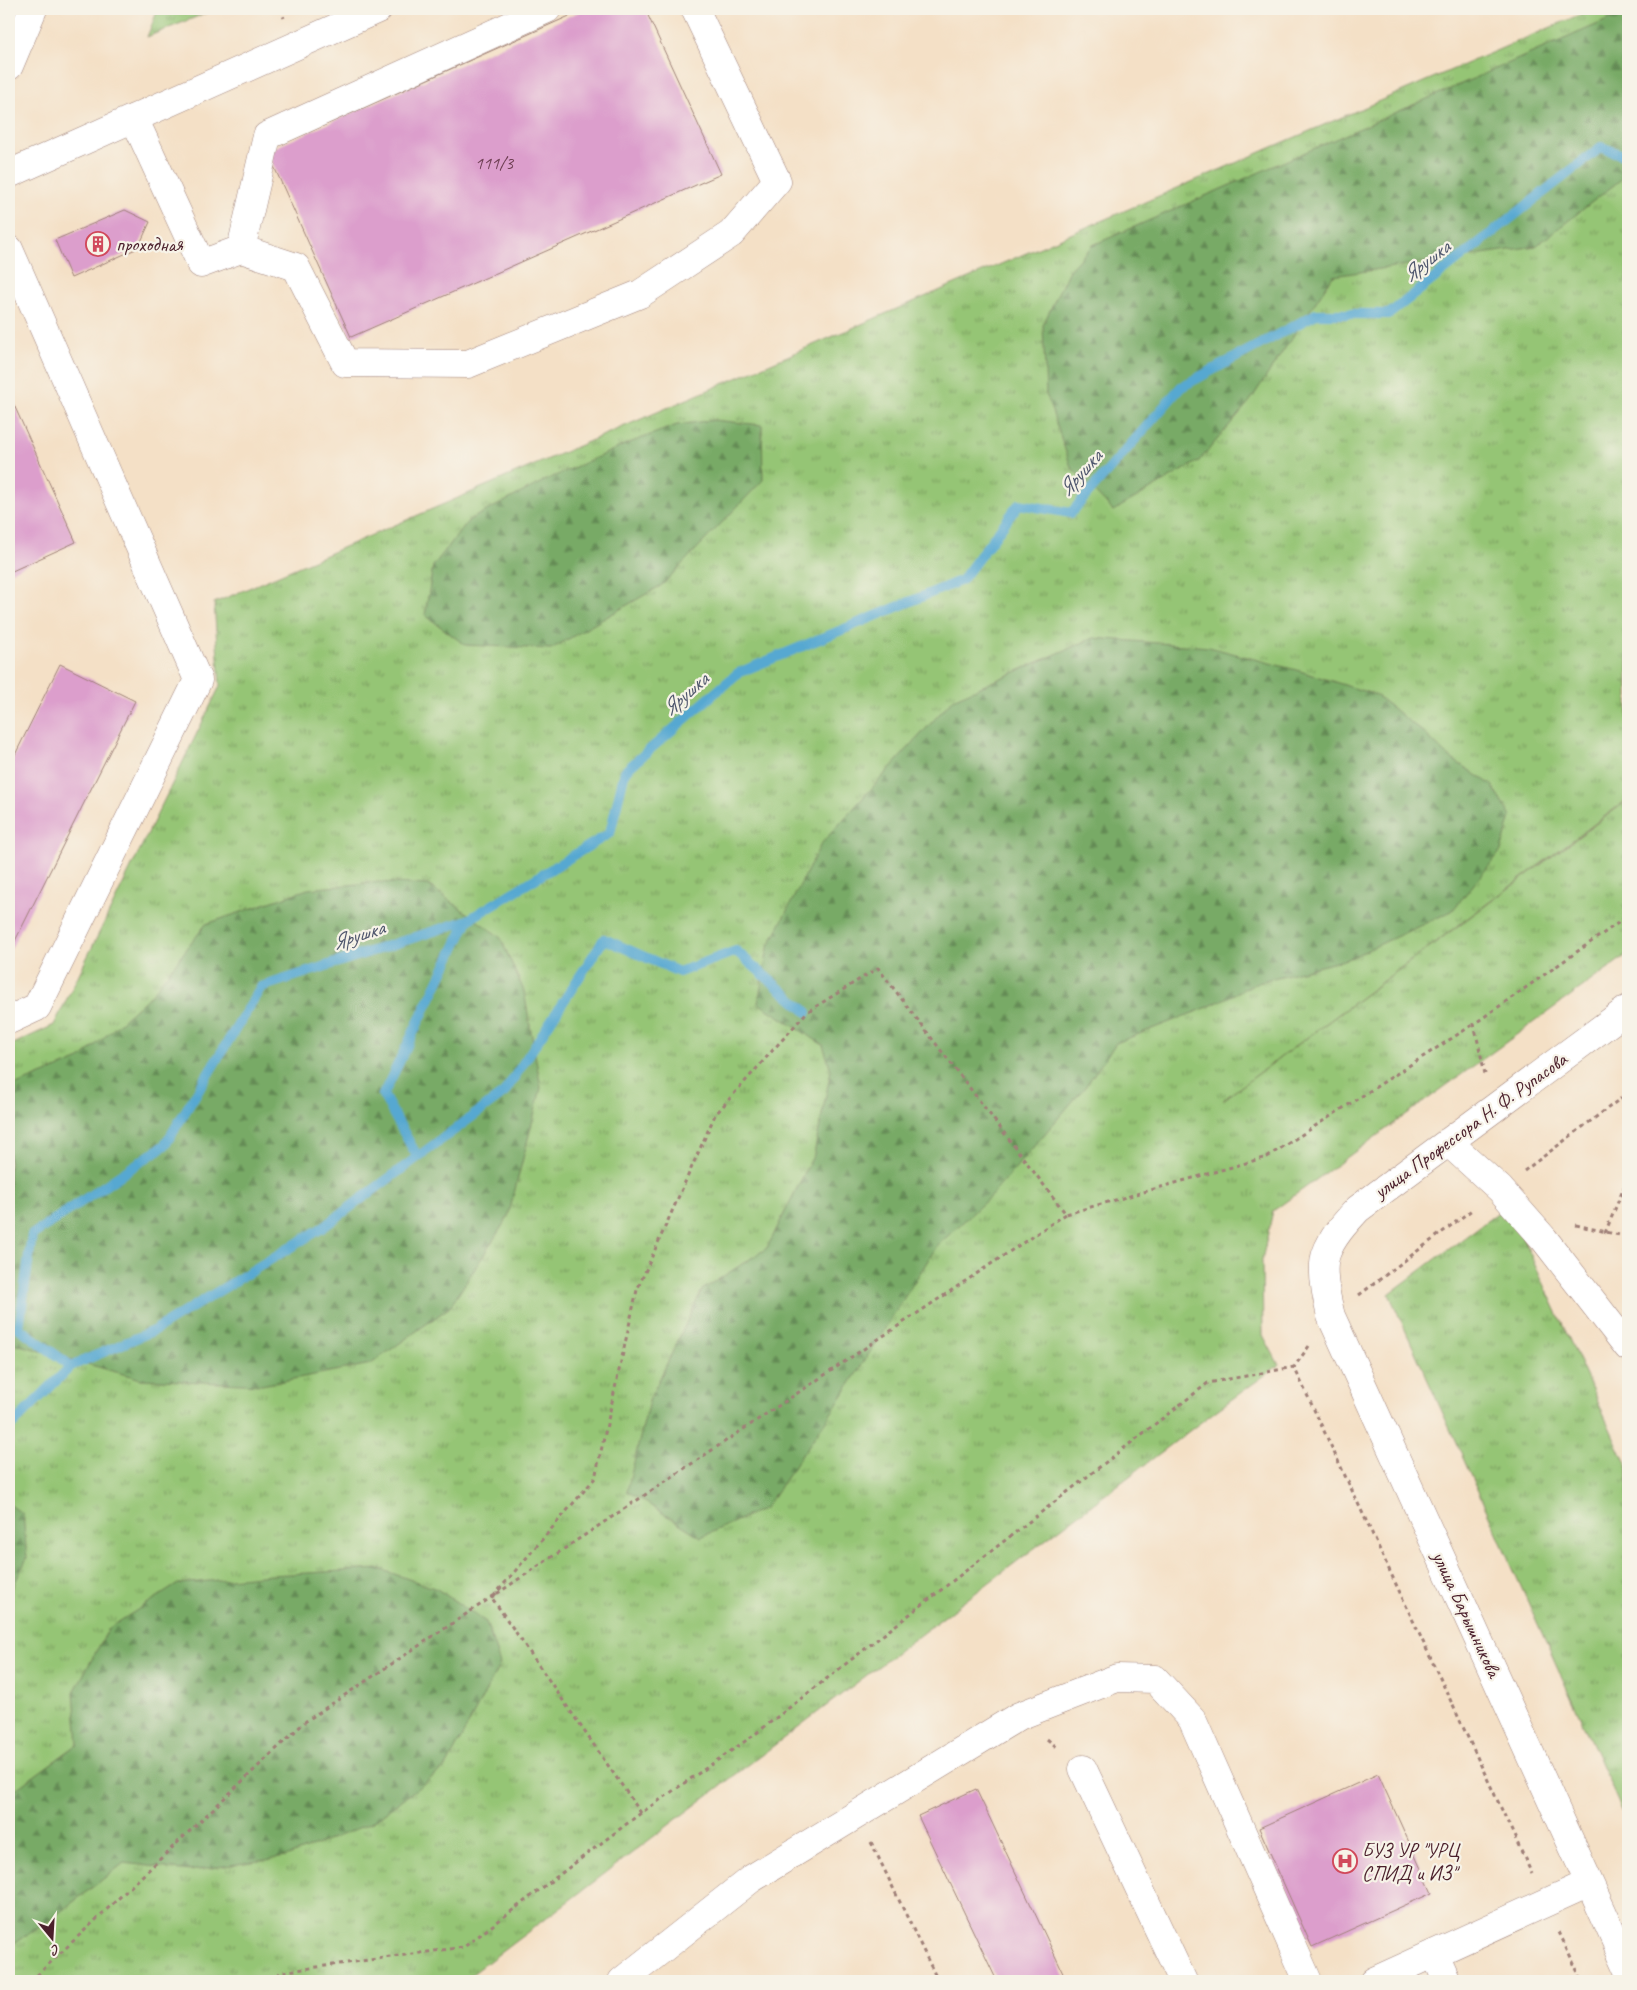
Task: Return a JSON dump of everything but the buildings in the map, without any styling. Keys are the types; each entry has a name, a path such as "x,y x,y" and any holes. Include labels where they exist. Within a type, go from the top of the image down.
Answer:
{"street":[{"path":"9,66 33,9"},
{"path":"9,174 378,9"},
{"path":"241,249 267,136 547,9"},
{"path":"134,118 201,264 241,249 296,267 346,363 468,364 640,294 731,234 777,181 695,9"},
{"path":"9,249 198,680 36,1007 9,1020"},
{"name":"улица Профессора Н. Ф. Рупасова","path":"1326,1255 1341,1228 1358,1208 1628,1009"},
{"path":"1448,1142 1500,1189 1544,1239 1628,1347"},
{"name":"улица Барышникова","path":"1326,1255 1324,1285 1331,1316 1628,1968"},
{"path":"622,1981 752,1879 1019,1716 1117,1678 1155,1679 1192,1719 1308,1981"},
{"path":"1083,1769 1183,1981"},
{"path":"1374,1981 1590,1883"},
{"path":"1435,1954 1447,1981"}],"path":[{"path":"31,1981 306,1721 1066,1214 1267,1157 1474,1024 1628,916"},
{"path":"492,1598 594,1478 637,1290 715,1115 807,1012 878,968 1066,1214"},
{"path":"1474,1024 1493,1109"},
{"path":"1605,1233 1628,1178"},
{"path":"271,1981 281,1972 464,1947 641,1813 754,1735 1208,1383 1294,1367 1331,1316"},
{"path":"1294,1367 1582,1981"},
{"path":"492,1598 641,1813"},
{"path":"1019,1716 1083,1769"},
{"path":"857,1815 938,1981"}],"green space":[{"path":"158,9 216,9 147,37"},
{"path":"1593,9 1628,9 1628,799 1223,1100 1628,800 1628,954 1273,1211 1262,1260 1263,1335 1279,1365 463,1981 9,1981 9,1046 54,1025 220,686 214,603"},
{"path":"1628,11 1628,174 1536,246 1333,276 1250,401 1199,461 1113,511 1071,467 1046,394 1043,325 1069,270 1093,245"},
{"path":"713,420 762,425 763,480 662,585 551,649 465,645 425,615 433,566 469,520 546,480 629,443 677,425"},
{"path":"1093,638 1209,647 1300,671 1376,695 1424,733 1449,757 1492,785 1511,817 1501,851 1452,911 1348,959 1258,982 1208,1007 1116,1043 1085,1087 993,1194 937,1246 834,1409 765,1508 701,1537 627,1491 649,1401 702,1290 767,1248 814,1154 831,1070 823,1045 758,1003 768,948 821,844 953,699"},
{"path":"378,882 428,885 500,937 524,991 541,1088 508,1217 450,1307 371,1364 262,1385 141,1379 9,1342 9,1088 80,1059 151,995 206,924 308,889"},
{"path":"1508,1205 1628,1468 1628,1824 1389,1294"},
{"path":"9,1504 23,1514 27,1558 9,1595"},
{"path":"380,1569 437,1589 486,1622 500,1664 446,1767 371,1823 286,1857 190,1871 124,1863 42,1926 9,1946 9,1794 78,1744 74,1692 109,1628 178,1584 271,1575"}],"waterway":[{"name":"Ярушка","path":"9,1428 71,1366 19,1328 32,1235 165,1145 261,987 468,920 610,833 625,771 738,673 962,580 1019,504 1071,513 1181,387 1316,314 1389,314 1601,147 1628,157"},
{"path":"417,1156 383,1095 468,920"},
{"path":"71,1366 155,1330 322,1228 504,1093 604,939 679,972 736,951 807,1012"}],"place":[{"name":"проходная","path":"98,244"},
{"name":"БУЗ УР \"УРЦ СПИД и ИЗ\"","path":"1345,1861"}]}
